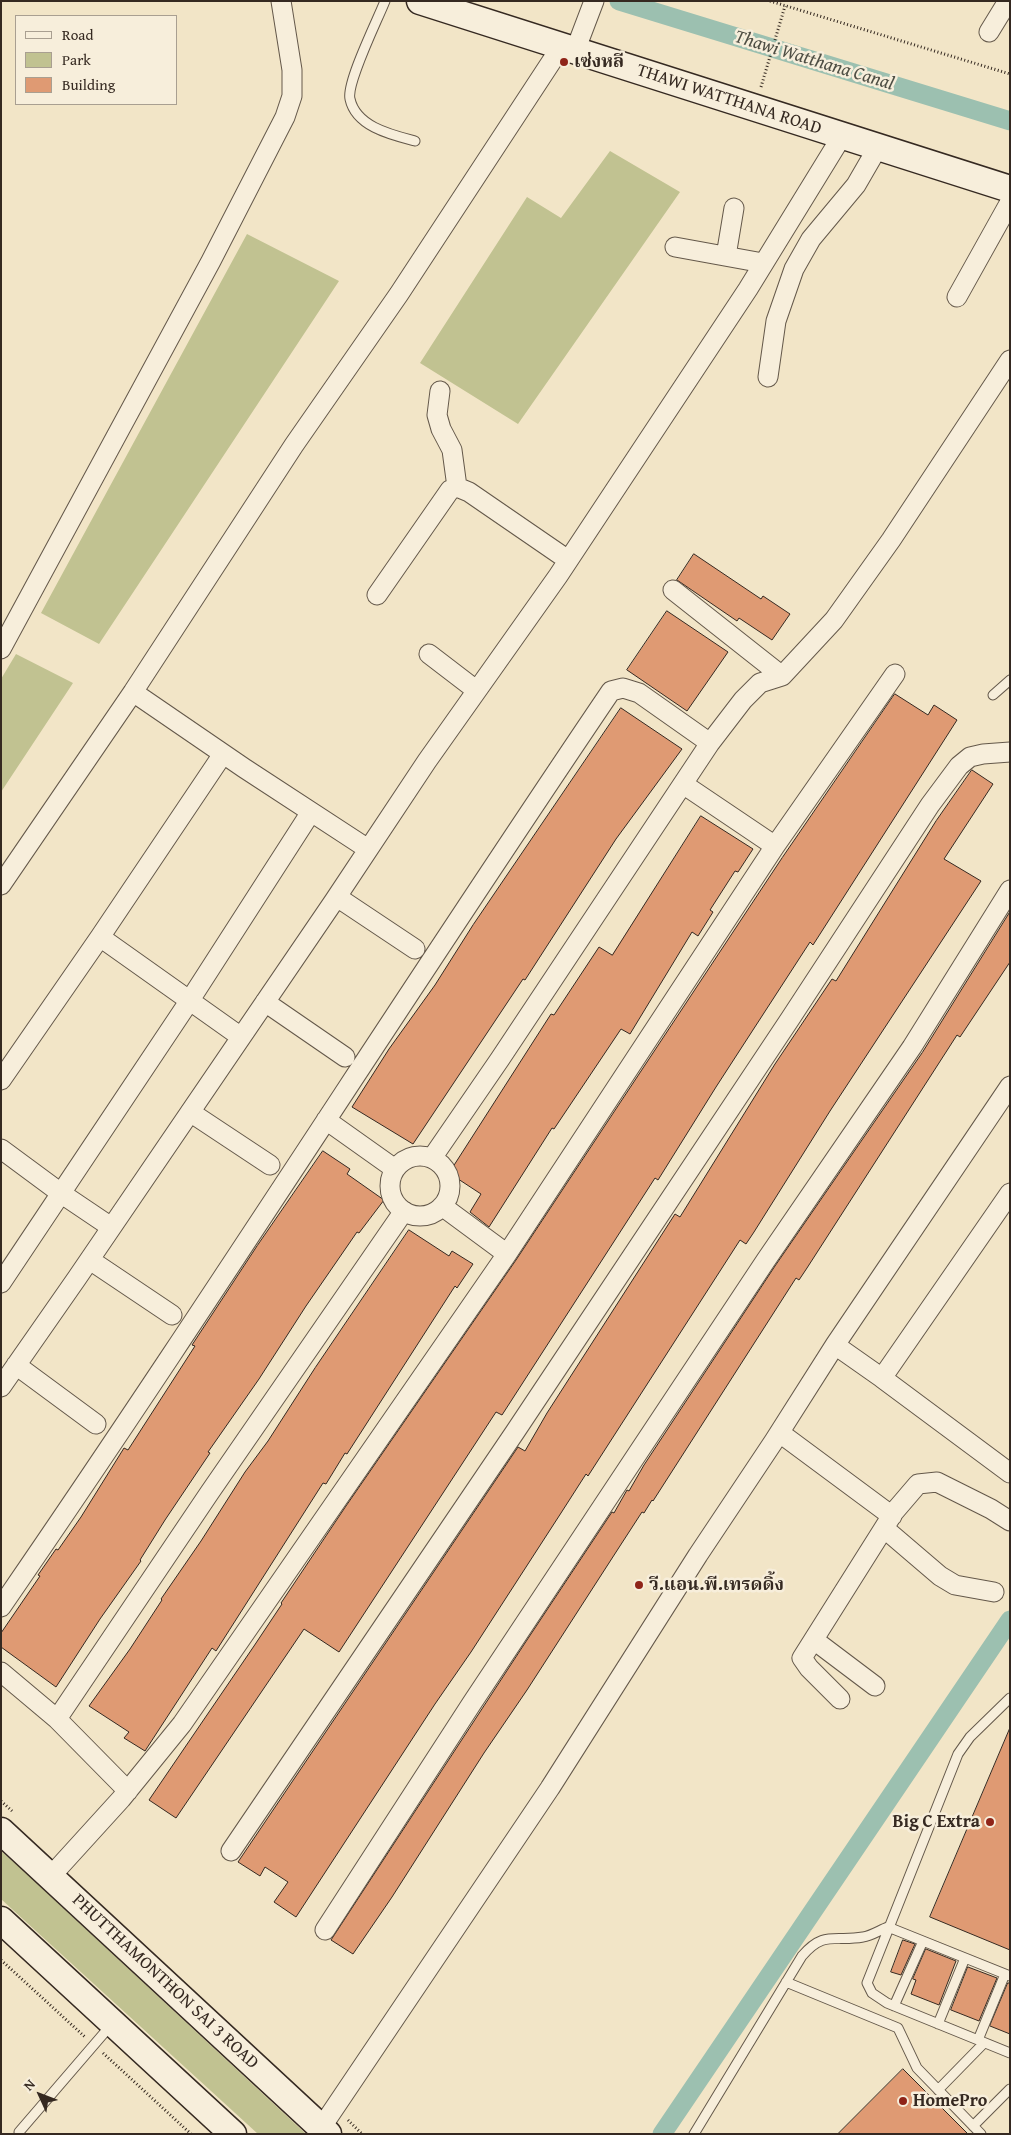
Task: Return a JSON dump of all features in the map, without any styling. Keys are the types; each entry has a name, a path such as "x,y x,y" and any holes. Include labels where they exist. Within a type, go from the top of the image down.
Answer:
{"main road":[{"name":"THAWI WATTHANA ROAD","path":"420,1 1010,189"},
{"name":"PHUTTHAMONTHON SAI 3 ROAD","path":"1,1831 325,2131"},
{"path":"1,1920 233,2134"}],"street":[{"path":"1,649 211,261 285,117 292,96 292,70 281,1"},
{"path":"1,885 133,692 288,453 588,20 594,1"},
{"path":"989,32 1008,1"},
{"path":"1,1387 90,1260 476,690 568,560 653,434 764,263 842,136"},
{"path":"768,377 776,321 794,269 811,239 856,185 878,147"},
{"path":"957,297 1010,202"},
{"path":"726,256 734,208"},
{"path":"675,247 764,263"},
{"path":"432,1158 506,1051 710,743 743,700 760,683 782,676 834,620 891,540 1010,360"},
{"path":"440,391 436,415 452,450 457,487"},
{"path":"377,595 450,490 457,487 469,492 568,560"},
{"path":"673,590 782,676"},
{"path":"430,654 476,690"},
{"path":"51,1876 128,1791 182,1724 507,1254 775,846 895,674"},
{"path":"1,1607 213,1294 610,691 623,688 639,693 710,743"},
{"path":"133,692 223,754 368,849"},
{"path":"231,1851 511,1438 796,1011 930,805 959,766 970,757 1010,752"},
{"path":"1,1080 223,754"},
{"path":"683,784 775,846"},
{"path":"1,1283 190,1000 311,812"},
{"path":"325,1930 478,1694 763,1264 912,1047 1010,890"},
{"path":"337,897 415,949"},
{"path":"100,937 241,1037"},
{"path":"265,1002 345,1057"},
{"path":"325,2131 550,1788 698,1555 780,1433 835,1345 1010,1086"},
{"path":"190,1112 270,1164"},
{"path":"326,1120 395,1169"},
{"path":"1,1149 111,1227"},
{"path":"412,1157 432,1158 441,1164 448,1173 450,1185 448,1196 442,1206 424,1216 404,1211 396,1203 391,1192 391,1180 395,1169 402,1162 412,1157"},
{"path":"882,1378 1010,1193"},
{"path":"442,1206 507,1254"},
{"path":"57,1720 210,1492 404,1211"},
{"path":"90,1260 172,1316"},
{"path":"835,1345 1010,1473"},
{"path":"16,1365 96,1424"},
{"path":"780,1433 888,1522 940,1576 955,1585 994,1592"},
{"path":"840,1699 809,1668 802,1658 888,1522 918,1484 937,1482 991,1509 1010,1521"},
{"path":"814,1640 875,1686"},
{"path":"1,1672 57,1720 128,1791"}],"lane":[{"path":"386,1 352,83 349,98 360,116 373,126 386,133 415,141"},
{"path":"993,695 1010,680"},
{"path":"1010,1698 970,1737 958,1754 888,1927 867,1986 876,1997 894,2006 1010,2053"},
{"path":"694,2134 806,1951 823,1940 836,1937 862,1938 888,1927 1007,1975 981,2041 938,2090"},
{"path":"894,2006 923,1941"},
{"path":"938,2024 965,1958"},
{"path":"786,1982 898,2028 914,2063 980,2134"},
{"path":"19,2132 113,2023"},
{"path":"973,2126 1010,2089"}],"path":[{"path":"770,1 1010,74"},
{"path":"761,88 785,6"}],"green space":[{"path":"610,151 680,192 518,424 420,363 527,197 561,218"},
{"path":"247,234 339,281 99,644 41,613"},
{"path":"16,654 73,683 1,792 1,679"},
{"path":"1,1851 306,2134 258,2134 1,1899"}],"building":[{"path":"694,554 761,599 763,596 790,614 772,640 739,618 737,621 677,580"},
{"path":"667,611 728,652 687,711 627,670"},
{"path":"895,694 928,715 934,705 957,720 813,945 810,942 658,1180 655,1178 502,1415 496,1412 339,1652 304,1629 176,1818 149,1800 254,1646 346,1506 516,1260 782,858"},
{"path":"621,708 682,749 616,839 525,980 523,979 413,1144 352,1107 389,1049 435,985 473,925"},
{"path":"972,770 993,784 944,859 981,881 830,1111 754,1232 746,1244 740,1240 588,1476 586,1474 296,1917 274,1902 288,1882 265,1867 260,1876 238,1862 518,1447 525,1451 547,1413 675,1214 680,1217 775,1064 832,979 836,981 936,821"},
{"path":"701,816 753,849 738,872 735,871 710,910 713,912 698,936 692,932 630,1034 621,1029 554,1129 552,1128 489,1227 470,1212 481,1194 449,1173 551,1014 554,1015 599,947 612,955"},
{"path":"1010,912 1010,962 960,1037 957,1035 799,1280 796,1278 653,1501 644,1513 642,1512 353,1954 331,1940 525,1643 612,1512 614,1513 627,1490 629,1491 644,1465 775,1266 922,1053"},
{"path":"323,1151 350,1169 347,1174 384,1200 359,1233 357,1232 306,1306 259,1379 208,1452 210,1453 165,1520 141,1561 100,1619 56,1687 1,1647 1,1633 40,1576 38,1575 81,1517 124,1448 128,1450 195,1346 192,1345 257,1246"},
{"path":"409,1230 449,1256 452,1251 473,1264 457,1288 455,1286 347,1454 345,1453 326,1484 323,1483 216,1651 212,1648 145,1751 124,1738 129,1732 89,1706 130,1649 245,1472 268,1441"},
{"name":"Big C Extra","path":"1010,1728 1010,1950 930,1917"},
{"path":"903,1940 915,1944 901,1975 891,1972"},
{"path":"926,1949 956,1961 939,2005 911,1994 916,1980 913,1979"},
{"path":"968,1967 997,1978 979,2021 951,2010"},
{"path":"1008,1983 1010,1983 1010,2034 990,2026"},
{"name":"HomePro","path":"903,2069 968,2134 838,2134"}],"waterway":[{"name":"Thawi Watthana Canal","path":"619,1 1010,121"},
{"path":"662,2134 1010,1620"}],"place":[{"name":"เซ่งหลี","path":"564,62"},
{"name":"วี.แอน.พี.เทรดดิ้ง","path":"639,1585"},
{"name":"Big C Extra","path":"990,1822"},
{"name":"HomePro","path":"903,2101"}]}
